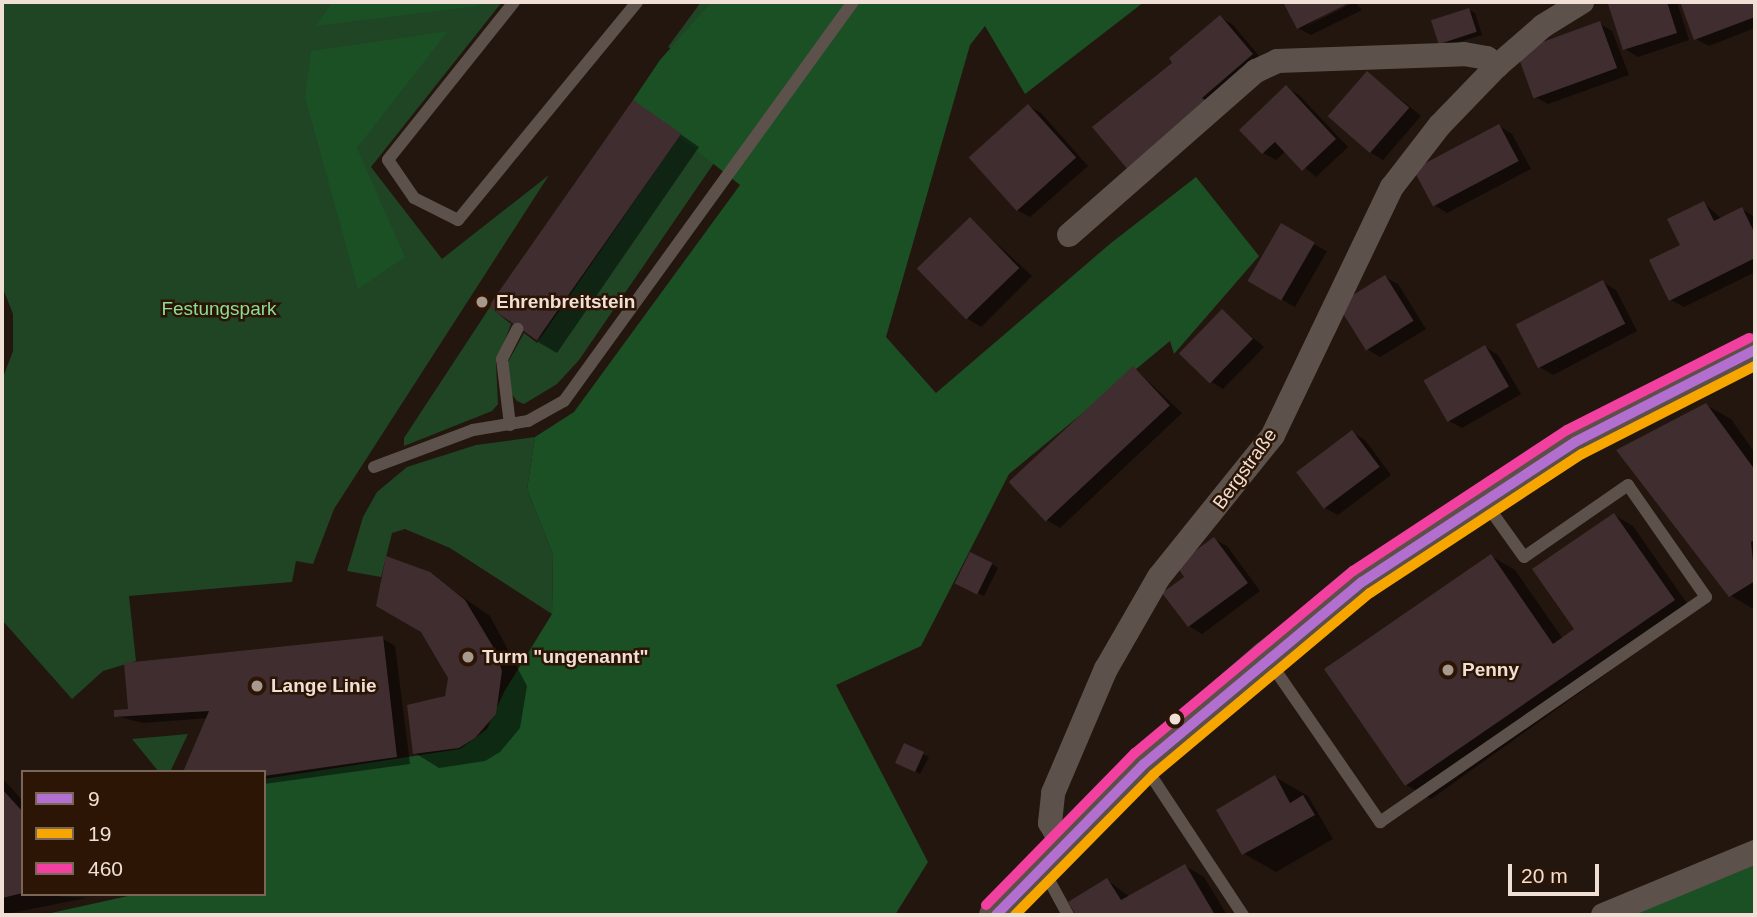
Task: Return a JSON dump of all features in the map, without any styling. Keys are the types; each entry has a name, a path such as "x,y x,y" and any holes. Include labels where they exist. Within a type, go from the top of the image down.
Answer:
{"main road":[{"path":"996,915 1144,765 1266,658 1390,561 1606,424 1755,350"}],"street":[{"name":"Bergstraße","path":"1053,858 1050,823 1059,772 1132,621 1159,577 1273,435 1378,214 1405,167 1497,66 1544,26 1582,2"},
{"path":"1069,235 1256,71 1277,61 1464,54 1486,58 1497,66"},
{"path":"1603,915 1755,852"}],"lane":[{"path":"514,2 388,160 414,198 458,220 637,2"},
{"path":"374,467 473,430 528,421 564,401 853,2"},
{"path":"510,425 502,359 517,328"},
{"path":"1266,658 1380,822 1706,597 1628,485 1524,557 1483,500"},
{"path":"1144,765 1244,915"},
{"path":"1053,858 1068,915"}],"green space":[{"name":"Festungspark","path":"2,2 502,2 371,167 442,259 549,175 334,509 313,564 296,561 292,582 129,596 136,661 103,671 72,699 2,620 2,380 13,351 13,314 2,286"},
{"path":"332,2 480,2 478,6 316,26"},
{"path":"701,2 711,2 672,49 668,47"},
{"path":"711,2 1144,2 1025,94 985,26 970,45 886,337 936,393 1111,243 1196,177 1259,256 1174,354 1170,341 1009,474 921,646 836,685 928,862 895,915 42,915 128,896 266,896 266,779 460,749 487,729 504,692 552,614 553,555 527,489 535,437 574,412 740,185 633,100 660,60"},
{"path":"448,31 357,148 405,257 358,289 305,97 311,51"},
{"path":"681,134 714,163 579,360 557,384 524,404 517,401 511,393 508,362 524,333 537,343"},
{"path":"490,307 511,324 496,363 498,404 492,411 404,446 404,438"},
{"path":"535,437 527,489 553,555 552,614 450,548 405,529 392,533 381,577 347,571 363,517 377,492 407,467 476,445"},
{"path":"188,734 171,770 157,770 132,739"},
{"path":"1755,865 1755,915 1631,915"}],"building":[{"path":"1283,2 1351,2 1297,29"},
{"path":"1667,2 1677,33 1623,50 1608,4"},
{"path":"1680,2 1755,2 1755,17 1694,40"},
{"path":"1469,8 1477,32 1439,44 1431,20"},
{"path":"1220,15 1253,54 1202,98 1210,103 1129,171 1092,127 1172,63 1169,58"},
{"path":"1600,21 1617,68 1533,98 1516,51"},
{"path":"1367,71 1409,108 1370,153 1328,116"},
{"path":"1286,85 1336,139 1302,171 1275,142 1262,154 1239,130"},
{"path":"633,100 681,134 537,340 488,306"},
{"path":"1028,104 1076,158 1017,211 969,158"},
{"path":"1499,124 1519,161 1433,207 1413,170"},
{"path":"1704,201 1714,221 1742,207 1755,234 1755,258 1669,301 1649,260 1680,245 1667,219"},
{"path":"970,217 1019,268 966,319 917,268"},
{"path":"1281,223 1315,242 1281,301 1248,281"},
{"path":"1385,275 1414,321 1366,350 1338,305"},
{"path":"1603,280 1625,324 1538,368 1516,324"},
{"path":"1222,309 1253,339 1210,383 1179,354"},
{"path":"1485,345 1509,387 1448,422 1424,380"},
{"path":"1133,366 1170,405 1045,521 1009,482"},
{"path":"1706,403 1755,470 1755,540 1751,542 1755,581 1729,597 1616,450"},
{"path":"1352,430 1380,467 1324,509 1296,472"},
{"name":"Penny","path":"1614,513 1675,600 1405,786 1324,669 1491,554 1553,644 1574,629 1532,569"},
{"path":"1214,537 1248,583 1188,627 1162,593 1184,577 1176,565"},
{"path":"970,552 992,563 977,594 955,583"},
{"name":"Turm \"ungenannt\"","path":"386,556 430,572 465,600 495,650 502,671 496,714 475,738 459,748 413,754 407,705 445,696 448,678 421,632 376,606"},
{"name":"Lange Linie","path":"383,636 397,757 266,776 266,770 184,770 209,711 114,717 114,710 128,709 124,663"},
{"path":"904,743 924,752 915,772 895,763"},
{"path":"1275,775 1290,803 1303,795 1315,815 1242,855 1216,810"},
{"path":"2,789 21,810 21,893 2,898"},
{"path":"1185,864 1215,915 1076,915 1068,902 1107,878 1121,900"}],"transit line":[{"name":"460","path":"986,905 1135,753 1353,571 1567,430 1749,338"},
{"name":"9","path":"996,915 1144,764 1362,582 1575,442 1755,350"},
{"name":"19","path":"1015,915 1154,774 1370,593 1582,454 1755,366"}],"place":[{"name":"Ehrenbreitstein","path":"482,302"},
{"name":"Turm \"ungenannt\"","path":"468,657"},
{"name":"Penny","path":"1448,670"},
{"name":"Lange Linie","path":"257,686"}]}
